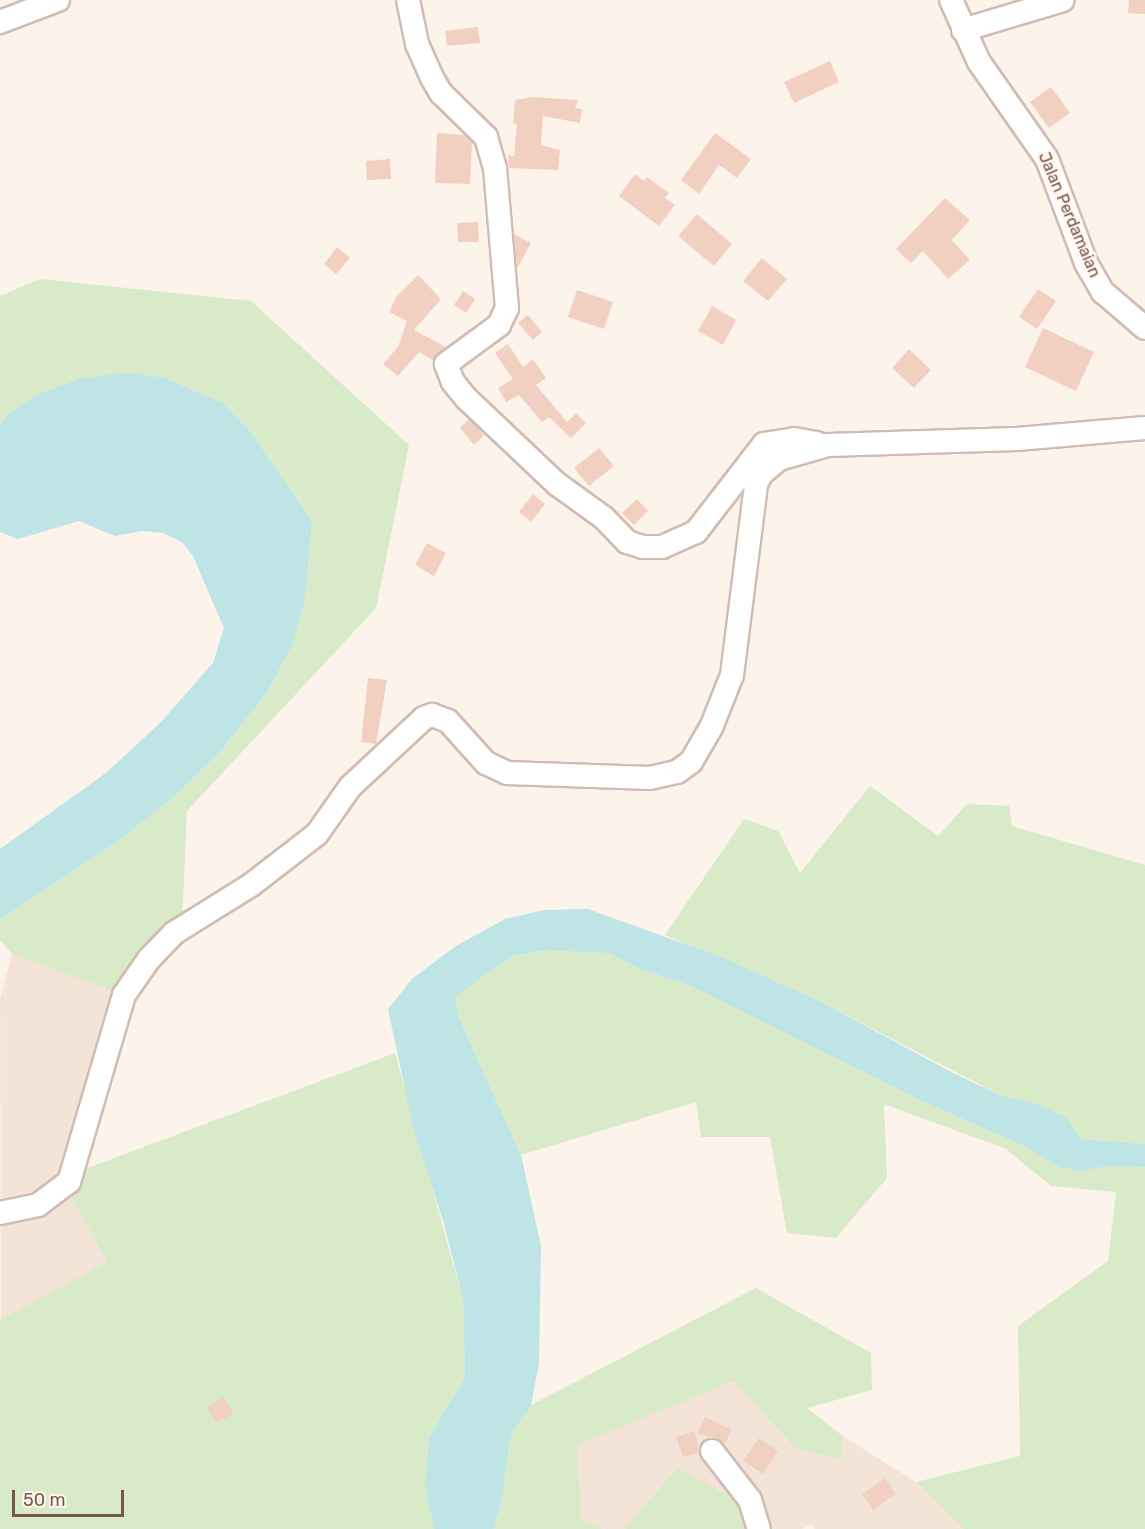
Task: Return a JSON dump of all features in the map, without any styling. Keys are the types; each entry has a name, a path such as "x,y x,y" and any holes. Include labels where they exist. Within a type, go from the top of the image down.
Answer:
{"street":[{"path":"0,22 58,0"},
{"path":"408,0 417,44 430,76 441,93 486,137 495,168 507,308 499,325 446,364 453,382 467,399 557,484 604,518 627,542 643,548 662,547 696,532 764,444 794,439 828,445 1017,439 1145,428"},
{"name":"Jalan Perdamaian","path":"951,0 979,62 1047,159 1086,263 1103,292 1145,328"},
{"path":"963,30 1063,0"},
{"path":"0,1213 38,1205 69,1182 124,995 149,959 174,933 251,885 317,834 350,787 424,718 432,715 448,721 481,758 507,772 650,778 677,772 691,762 711,728 732,675 756,484 779,459 828,445"},
{"path":"712,1451 750,1500 759,1529"}],"shaded area":[{"path":"12,954 118,993 61,1178 107,1262 1,1322 0,999"},
{"path":"734,1381 796,1449 842,1460 843,1436 916,1482 964,1529 815,1529 812,1524 802,1529 755,1529 677,1468 624,1529 603,1529 581,1520 576,1445"}],"green space":[{"path":"40,279 251,301 409,445 376,608 187,811 182,924 118,993 12,954 0,940 0,919 113,845 168,802 219,753 265,695 305,599 312,522 251,432 223,403 165,378 6,416 0,424 0,296"},
{"path":"870,786 938,836 967,804 1009,806 1012,826 1145,865 1145,1144 1080,1139 1037,1104 1000,1095 823,1003 665,935 744,819 778,831 800,873"},
{"path":"579,949 608,953 640,969 691,986 924,1102 1022,1145 1061,1168 1083,1171 1107,1166 1145,1167 1145,1529 964,1529 916,1482 1020,1456 1018,1326 1108,1261 1116,1192 1051,1186 1006,1149 884,1104 887,1178 836,1238 787,1233 770,1137 701,1137 696,1102 521,1155 458,1016 456,996 512,956 545,950"},
{"path":"395,1053 463,1300 465,1377 429,1437 425,1486 434,1529 0,1529 0,1320 107,1262 61,1178"},
{"path":"756,1288 871,1353 872,1390 807,1408 843,1436 842,1460 796,1449 734,1381 577,1445 581,1520 603,1529 493,1529 501,1504 511,1434 531,1405"},
{"path":"677,1468 752,1509 755,1529 624,1529"}],"water":[{"path":"127,373 165,378 223,403 251,432 312,522 305,599 291,647 265,695 219,753 168,802 113,845 0,919 0,849 106,773 161,722 213,663 224,628 193,556 183,543 164,533 142,531 115,536 79,521 18,539 0,532 0,424 6,416 34,396 82,378"},
{"path":"588,909 721,957 823,1003 955,1074 1000,1095 1037,1104 1065,1117 1080,1139 1145,1144 1145,1167 1107,1166 1083,1171 1061,1168 1022,1145 924,1102 691,986 640,969 608,953 545,950 512,956 456,996 458,1016 521,1155 541,1246 539,1363 531,1405 511,1434 501,1504 493,1529 434,1529 425,1486 429,1437 465,1377 463,1300 445,1227 414,1131 388,1009 412,979 456,946 505,919 544,910"}],"building":[{"path":"1129,0 1145,0 1145,14 1128,13"},
{"path":"478,27 480,43 447,46 445,31"},
{"path":"830,61 839,82 794,103 784,82"},
{"path":"1051,87 1070,113 1049,128 1030,102"},
{"path":"532,97 578,100 575,108 582,109 580,123 543,116 541,145 560,150 558,170 509,168 508,155 514,156 517,124 513,124 515,100"},
{"path":"437,133 464,135 472,143 470,184 435,183"},
{"path":"715,133 751,159 737,178 719,165 699,194 681,180"},
{"path":"390,159 391,179 367,180 366,161"},
{"path":"635,174 644,181 647,177 669,193 665,198 675,205 659,226 619,196"},
{"path":"945,198 970,220 952,240 970,260 948,279 923,251 911,263 896,249"},
{"path":"697,214 732,244 714,266 678,236"},
{"path":"478,222 479,242 458,242 457,223"},
{"path":"514,234 531,243 518,267 517,266"},
{"path":"337,247 350,258 336,274 324,264"},
{"path":"762,258 787,279 768,301 743,281"},
{"path":"418,275 441,299 414,330 446,347 433,360 419,352 398,376 383,364 398,347 407,321 389,312 397,296"},
{"path":"1038,289 1056,301 1037,329 1019,317"},
{"path":"577,290 613,302 604,329 568,317"},
{"path":"463,291 475,299 466,313 454,305"},
{"path":"712,306 736,320 723,345 698,331"},
{"path":"528,315 542,332 533,340 518,323"},
{"path":"1043,328 1094,352 1076,391 1025,367"},
{"path":"508,344 523,367 533,359 546,378 536,385 567,422 576,413 586,423 571,438 549,417 542,422 519,395 506,402 498,388 513,379 495,353"},
{"path":"909,349 931,370 914,388 892,368"},
{"path":"469,419 484,435 474,445 460,428"},
{"path":"599,448 614,466 589,486 574,468"},
{"path":"533,494 545,504 531,522 519,512"},
{"path":"637,499 648,511 634,525 622,513"},
{"path":"427,543 446,553 434,576 415,565"},
{"path":"368,678 387,680 376,744 361,742"},
{"path":"224,1397 234,1414 216,1423 207,1407"},
{"path":"705,1417 732,1430 724,1445 717,1438 697,1434"},
{"path":"695,1431 699,1453 683,1457 676,1437"},
{"path":"759,1438 778,1451 763,1474 743,1461"},
{"path":"885,1478 896,1494 873,1510 862,1494"}]}
